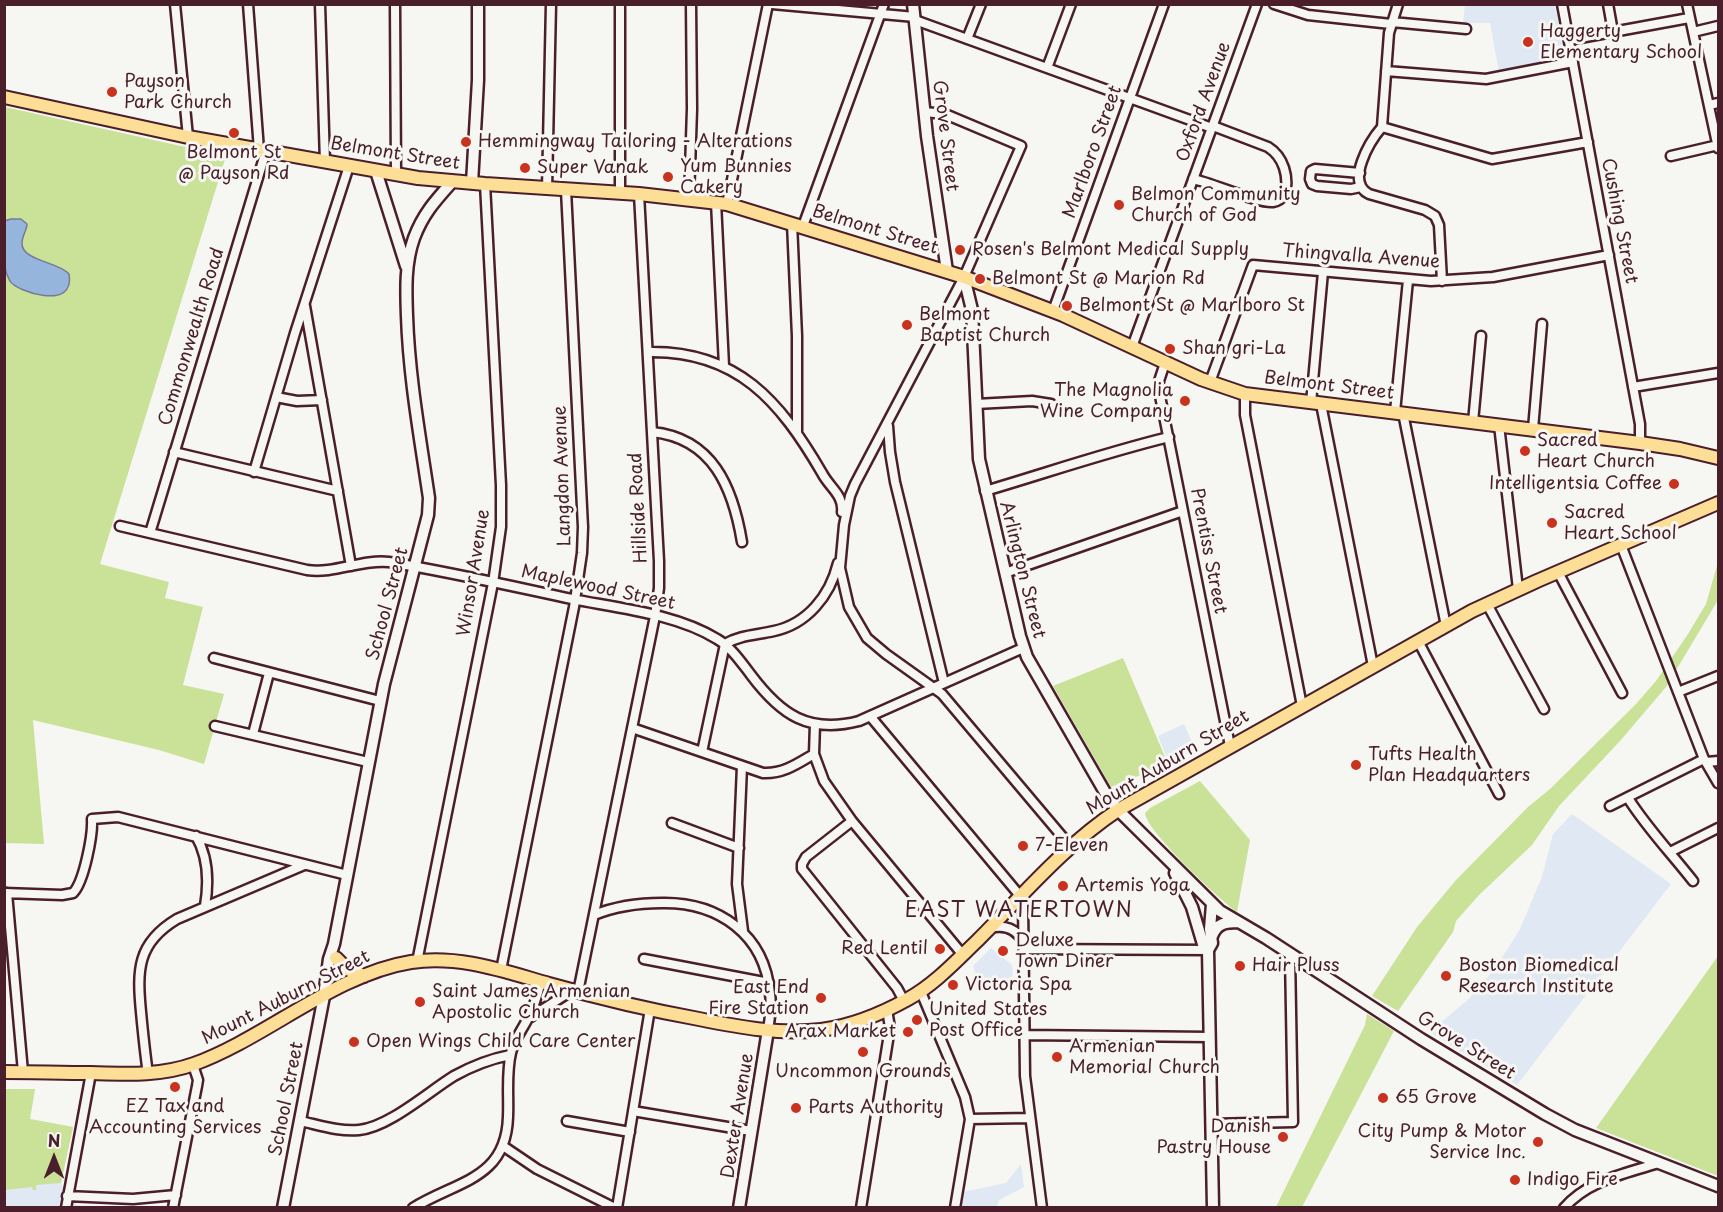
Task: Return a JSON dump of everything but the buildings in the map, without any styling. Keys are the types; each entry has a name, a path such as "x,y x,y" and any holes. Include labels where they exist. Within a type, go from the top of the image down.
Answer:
{"main road":[{"name":"Belmont Street","path":"4,97 188,137 396,174 452,182 639,194 721,203 797,224 964,277 1053,311 1165,363 1245,394 1640,443 1719,458"},
{"name":"Mount Auburn Street","path":"4,1072 148,1074 173,1071 227,1050 364,975 417,962 457,961 501,970 575,991 710,1022 797,1032 853,1023 921,992 963,955 1071,847 1118,810 1487,604 1719,503"},
{"path":"336,958 347,969 364,975"}],"street":[{"path":"175,4 188,137"},
{"path":"248,4 262,150"},
{"path":"320,4 325,162"},
{"path":"395,4 396,174"},
{"path":"472,183 478,80 478,4"},
{"path":"548,189 551,4"},
{"path":"620,4 620,193"},
{"path":"689,199 692,109 691,4"},
{"path":"724,366 721,203 770,4 882,9 915,18 967,39 1268,147 1281,161 1287,185 1285,194 1276,201 1264,202 1193,179"},
{"name":"Grove Street","path":"913,4 924,112 947,271"},
{"path":"967,39 981,4"},
{"path":"1047,68 1071,4"},
{"name":"Marlboro Street","path":"1053,311 1164,4"},
{"name":"Oxford Avenue","path":"1132,347 1257,4"},
{"path":"1274,4 1305,15 1466,28"},
{"path":"1398,4 1392,23 1382,127 1368,145 1360,173 1361,187 1370,194 1425,210 1436,216 1439,225 1442,280"},
{"name":"Cushing Street","path":"1562,4 1634,387 1641,428 1640,443"},
{"path":"1608,4 1613,32"},
{"path":"1671,156 1718,146 1687,4"},
{"path":"797,433 797,224 882,9"},
{"path":"1569,40 1689,18"},
{"path":"1693,32 1719,26"},
{"path":"1386,71 1483,79 1573,62"},
{"path":"1709,105 1719,103"},
{"path":"702,752 725,644 738,638 788,627 807,616 821,600 832,581 850,496 964,277 1021,146 945,114 924,112"},
{"path":"1382,127 1492,159 1588,142"},
{"name":"Commonwealth Road","path":"150,533 262,150"},
{"path":"254,472 349,166"},
{"path":"1360,173 1315,169 1311,171 1310,179 1312,184 1317,186 1351,189 1361,187"},
{"name":"School Street","path":"376,171 407,269"},
{"name":"School Street","path":"283,1208 380,700 427,518 429,501 412,381 407,269 414,240 428,209 452,182"},
{"name":"Winsor Avenue","path":"417,962 493,583 500,535 502,499 485,184"},
{"name":"Langdon Avenue","path":"501,970 575,600 582,553 583,527 566,190"},
{"name":"Hillside Road","path":"575,991 594,915 655,616 659,575 639,194"},
{"name":"Thingvalla Avenue","path":"1210,382 1253,265 1408,280 1442,280 1500,276 1609,255"},
{"path":"1323,272 1316,403 1373,666"},
{"name":"Arlington Street","path":"964,277 972,310 977,444 1023,648 1106,794 1118,810 1169,863 1212,904 1210,929 1212,943 1208,950 1213,1208"},
{"path":"1408,280 1399,413 1446,626"},
{"path":"305,304 351,566"},
{"path":"1533,429 1542,324"},
{"path":"1473,422 1481,336"},
{"path":"648,352 685,354 724,366 763,392 797,433 827,482 841,497 843,505 840,568 849,607 859,628 876,647 942,694 1071,847"},
{"name":"Prentiss Street","path":"1165,363 1159,386 1230,746"},
{"path":"1634,387 1719,373"},
{"path":"1245,394 1245,415 1302,706"},
{"path":"276,397 297,401 322,400"},
{"path":"975,404 1032,401 1051,404"},
{"path":"888,423 895,482 944,683"},
{"path":"1499,425 1518,589"},
{"path":"652,432 683,439 710,460 731,495 741,542"},
{"path":"986,491 1100,455 1169,437"},
{"path":"174,452 338,491"},
{"path":"1005,573 1183,511"},
{"name":"Maplewood Street","path":"120,526 307,570 326,571 378,561 414,566 655,616 694,628 725,644 775,704 795,717 815,724 848,724 870,716 1023,648"},
{"path":"1621,545 1705,760 1719,783"},
{"path":"1558,572 1623,693"},
{"path":"1487,604 1544,709"},
{"path":"1418,641 1499,794"},
{"path":"214,658 380,700"},
{"path":"253,734 269,673"},
{"path":"1678,692 1719,676"},
{"path":"870,716 1021,897 1025,909 1025,1076 1042,1208"},
{"path":"815,724 814,754 824,781 852,821 963,955"},
{"path":"215,726 368,762"},
{"path":"632,728 763,773 778,772 814,754"},
{"path":"1610,806 1705,760 1719,761"},
{"path":"742,766 738,899 743,932"},
{"path":"1628,798 1647,827 1693,881"},
{"path":"23,1072 6,893 62,895 73,893 79,884 91,840 92,819 118,817 347,875"},
{"path":"852,821 806,857 802,864 805,874 897,988 903,1001"},
{"path":"672,823 739,848"},
{"path":"1670,852 1719,828"},
{"path":"196,837 201,844 207,867 205,906"},
{"name":"Arlington Street","path":"1169,863 1192,907 1203,944 1208,950"},
{"path":"148,1074 139,986 142,957 152,939 168,924 306,864"},
{"path":"594,915 627,905 679,904 714,912 725,918 743,932 757,953 769,983 771,999 768,1030"},
{"path":"1198,922 1202,910 1212,904"},
{"name":"Grove Street","path":"1212,904 1396,1023 1561,1123 1590,1137 1719,1186"},
{"path":"1212,936 1222,924 1238,922"},
{"path":"990,928 1002,927 1012,930 1018,934 1024,946"},
{"name":"School Street","path":"324,996 331,982 336,958 334,944"},
{"path":"1024,946 1208,950"},
{"path":"1211,1124 1293,1122 1290,955"},
{"path":"644,959 769,983"},
{"path":"413,1208 428,1204 478,1176 493,1163 503,1146 508,1119 510,1055 516,1038 528,1018 541,981"},
{"path":"528,1018 575,991"},
{"path":"921,992 965,1097 970,1119 955,1208"},
{"path":"503,1146 549,1176 616,1208 650,1009"},
{"path":"861,1208 890,1028 887,1009"},
{"name":"Dexter Avenue","path":"739,1208 768,1030"},
{"path":"1024,1035 1209,1037"},
{"path":"300,1121 339,1129 368,1129 387,1120 466,1069 510,1055"},
{"path":"173,1208 198,1080 193,1065"},
{"path":"66,1208 91,1074"},
{"path":"633,1111 751,1131"},
{"path":"970,1119 1030,1118"},
{"path":"567,1121 630,1132"},
{"path":"1564,1208 1579,1192 1593,1184 1658,1163"},
{"path":"67,1196 132,1199 176,1194"}],"shaded area":[{"name":"Haggerty Elementary School","path":"1465,5 1555,5 1565,59 1499,72 1490,23 1463,23"},
{"path":"1184,724 1195,749 1169,763 1158,736"},
{"path":"1572,814 1671,884 1517,1085 1429,1032 1469,999 1507,950 1520,929 1542,877 1553,834"},
{"path":"991,948 1012,965 1013,982 978,981 973,966"},
{"path":"5,1089 35,1089 30,1119 73,1127 61,1183 71,1203 85,1207 5,1208"},
{"path":"1021,1164 1024,1187 999,1200 997,1207 961,1207 963,1192 1006,1183"}],"green space":[{"path":"5,107 226,156 100,564 169,582 165,598 203,607 183,685 224,694 204,764 159,750 33,720 44,844 5,843"},
{"path":"1718,562 1718,600 1666,687 1620,741 1559,806 1532,845 1479,895 1456,921 1453,932 1398,1011 1372,996 1417,927 1456,880 1528,807 1550,789 1636,704 1656,681 1706,604"},
{"path":"1123,658 1168,764 1111,787 1053,686"},
{"path":"1200,781 1250,840 1237,912 1200,880 1170,849 1157,834 1145,813 1150,808"},
{"path":"1718,956 1718,1176 1596,1128"},
{"path":"1367,1014 1394,1031 1302,1207 1276,1207 1365,1025"},
{"path":"5,1089 35,1089 30,1119 73,1127 61,1183 36,1185 36,1190 32,1187 5,1190"}],"water":[{"path":"21,219 27,224 22,243 23,249 28,254 69,274 69,286 63,293 55,296 33,293 10,281 5,267 3,244 4,221"}],"place":[{"name":"Haggerty Elementary School","path":"1528,42"},
{"name":"Payson Park Church","path":"112,92"},
{"name":"Belmont St @ Payson Rd","path":"234,133"},
{"name":"Hemmingway Tailoring - Alterations","path":"466,142"},
{"name":"Super Vanak","path":"525,168"},
{"name":"Yum Bunnies Cakery","path":"668,177"},
{"name":"Belmon Community Church of God","path":"1119,205"},
{"name":"Rosen's Belmont Medical Supply","path":"960,250"},
{"name":"Belmont St @ Marion Rd","path":"980,279"},
{"name":"Belmont St @ Marlboro St","path":"1067,306"},
{"name":"Belmont Baptist Church","path":"907,325"},
{"name":"Shan gri-La","path":"1170,349"},
{"name":"The Magnolia Wine Company","path":"1185,401"},
{"name":"Sacred Heart Church","path":"1525,451"},
{"name":"Intelligentsia Coffee","path":"1674,484"},
{"name":"Sacred Heart School","path":"1552,523"},
{"name":"Tufts Health Plan Headquarters","path":"1356,765"},
{"name":"7-Eleven","path":"1023,846"},
{"name":"Artemis Yoga","path":"1063,886"},
{"name":"Red Lentil","path":"940,949"},
{"name":"Deluxe Town Diner","path":"1003,951"},
{"name":"Hair Pluss","path":"1240,966"},
{"name":"Boston Biomedical Research Institute","path":"1446,976"},
{"name":"Victoria Spa","path":"953,985"},
{"name":"East End Fire Station","path":"821,998"},
{"name":"Saint James Armenian Apostolic Church","path":"420,1002"},
{"name":"United States Post Office","path":"917,1020"},
{"name":"Arax Market","path":"908,1032"},
{"name":"Open Wings Child Care Center","path":"354,1042"},
{"name":"Uncommon Grounds","path":"863,1052"},
{"name":"Armenian Memorial Church","path":"1057,1057"},
{"name":"EZ Tax and Accounting Services","path":"175,1087"},
{"name":"65 Grove","path":"1383,1098"},
{"name":"Parts Authority","path":"796,1108"},
{"name":"Danish Pastry House","path":"1283,1137"},
{"name":"City Pump & Motor Service Inc.","path":"1538,1142"},
{"name":"Indigo Fire","path":"1515,1180"}],"district":[{"name":"EAST WATERTOWN","path":"1019,911"}]}
